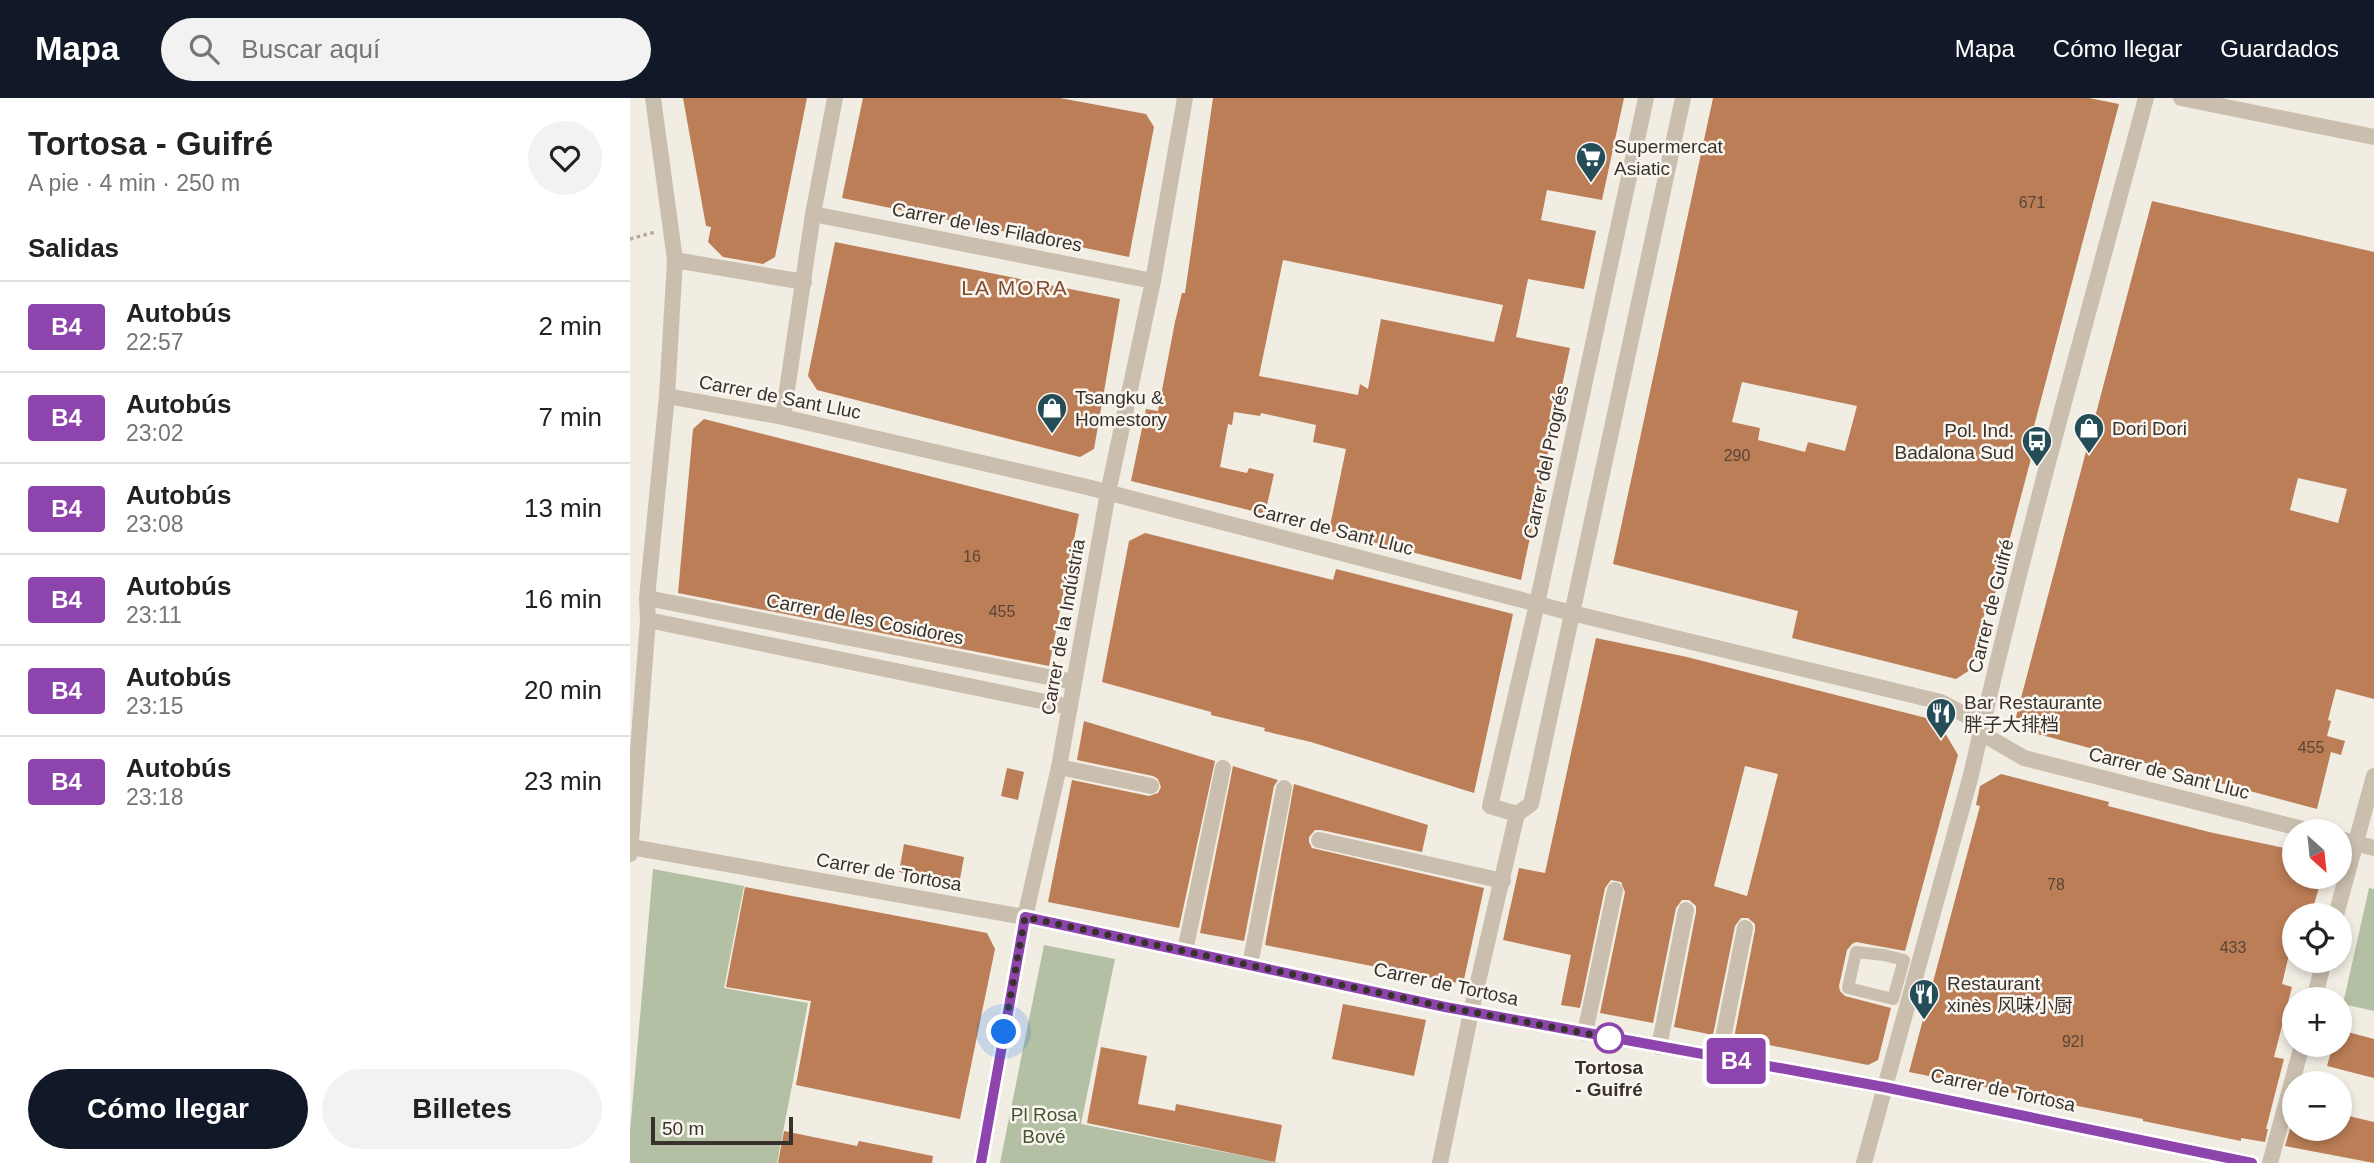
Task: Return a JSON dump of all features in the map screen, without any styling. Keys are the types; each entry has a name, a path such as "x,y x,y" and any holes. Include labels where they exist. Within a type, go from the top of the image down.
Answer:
{"street":[{"path":"630,857 648,620 647,598 667,396 676,260 653,98"},
{"path":"783,417 813,214 835,98"},
{"name":"Carrer de la Indústria","path":"981,1163 1025,917 1059,767 1108,493 1153,281 1185,98"},
{"name":"Carrer del Progrés","path":"1517,814 1490,806 1537,604 1646,98"},
{"path":"1440,1163 1471,1012 1517,814 1531,804 1683,98"},
{"name":"Carrer de Guifré","path":"1864,1163 1971,775 2146,98"},
{"path":"2181,98 2374,138"},
{"name":"Carrer de les Filadores","path":"813,214 1153,281"},
{"path":"676,260 804,282"},
{"name":"Carrer de Sant Lluc","path":"667,396 783,417 1108,493 1572,613 1941,702 2024,758 2282,824"},
{"name":"Carrer de les Cosidores","path":"647,598 1074,682"},
{"path":"648,620 1070,707"},
{"path":"1059,767 1151,786"},
{"path":"1185,951 1223,768"},
{"path":"2352,829 2374,776"},
{"path":"1250,965 1284,788"},
{"path":"1319,840 1503,881"},
{"path":"2352,842 2374,848"},
{"name":"Carrer de Tortosa","path":"631,847 1025,917 1471,1012 1884,1087 2252,1163"},
{"path":"1585,1033 1615,890"},
{"path":"1659,1047 1686,910"},
{"path":"1719,1058 1745,928"},
{"path":"1856,953 1904,960 1894,999 1848,988 1856,953"},
{"path":"2270,1163 2299,1057"}],"path":[{"path":"630,239 671,227"}],"green space":[{"path":"653,869 744,886 724,988 808,1003 777,1163 630,1163 630,1131"},
{"path":"2369,888 2374,889 2374,1011 2352,1006 2352,987 2347,987"},
{"name":"Pl Rosa Bové","path":"1044,945 1115,959 1081,1124 1279,1163 1000,1163"}],"building":[{"path":"683,98 807,98 775,257 763,264 723,257 708,242 711,227 706,226"},
{"path":"863,98 1060,98 1146,114 1154,127 1129,257 842,198"},
{"path":"1213,98 1624,98 1602,200 1547,190 1541,220 1596,231 1584,289 1528,279 1516,337 1570,348 1521,580 1329,531 1346,449 1313,442 1316,425 1261,413 1260,416 1234,412 1232,425 1228,424 1220,467 1247,473 1249,468 1274,474 1265,514 1131,481 1146,409 1158,411 1175,322 1182,293 1185,293","holes":["1283,260 1503,305 1494,342 1381,319 1368,389 1360,384 1358,395 1259,376"]},
{"path":"1713,98 2089,98 2119,104 2028,449 2033,451 1993,602 1988,600 1970,670 1956,679 1792,638 1798,611 1613,564","holes":["1742,382 1857,406 1845,451 1808,442 1805,452 1758,440 1760,428 1732,422"]},
{"path":"2152,201 2374,252 2374,699 2336,689 2327,736 2345,741 2341,755 2331,752 2317,809 2023,730 2016,717","holes":["2298,478 2347,489 2338,523 2290,510"]},
{"path":"835,242 1120,299 1094,449 1080,457 817,390 808,376"},
{"path":"704,419 1079,514 1049,666 678,593 693,429"},
{"path":"1145,533 1333,580 1336,569 1513,614 1474,793 1311,742 1264,731 1265,728 1211,715 1211,712 1102,682 1129,541"},
{"path":"1596,638 1687,657 1938,721 1958,755 1905,951 1856,942 1847,950 1840,991 1845,996 1891,1008 1878,1060 1868,1065 1734,1038 1755,930 1755,924 1748,918 1741,918 1735,926 1713,1035 1674,1027 1696,912 1696,906 1689,900 1682,900 1676,908 1653,1023 1600,1013 1625,892 1621,882 1611,880 1605,888 1580,1008 1561,1005 1571,955 1503,940 1519,868 1545,873","holes":["1745,766 1778,774 1747,896 1714,886"]},
{"path":"1084,721 1215,761 1179,928 1048,902 1072,780 1149,796 1158,793 1161,787 1158,779 1153,776 1077,760"},
{"path":"1233,766 1278,780 1274,786 1244,941 1200,933"},
{"path":"1007,768 1024,772 1018,800 1001,796"},
{"path":"2001,774 2109,802 2108,806 2282,847 2282,889 2319,889 2314,903 2282,903 2282,973 2285,973 2282,984 2292,987 2282,987 2282,1026 2274,1057 2284,1059 2265,1142 2241,1138 2241,1141 1909,1072 1980,806 1976,805 1980,786"},
{"path":"1294,784 1428,825 1422,852 1321,830 1315,830 1309,837 1312,848 1484,888 1463,984 1265,945"},
{"path":"904,844 964,857 959,884 899,872"},
{"path":"745,887 987,933 995,949 960,1119 796,1085 811,1001 726,987"},
{"path":"1343,1004 1426,1020 1414,1076 1332,1059"},
{"path":"2352,1033 2374,1039 2374,1078 2327,1066 2330,1057 2352,1057"},
{"path":"1101,1047 1147,1056 1138,1104 1175,1111 1176,1104 1282,1125 1275,1162 1087,1123"},
{"path":"2352,1117 2374,1122 2374,1163 2285,1146 2286,1141 2352,1141"},
{"path":"784,1131 857,1146 859,1141 933,1156 932,1163 778,1163"}],"bus line":[{"name":"B4","path":"981,1163 1025,917 1445,1007 1884,1087 2252,1163"}],"place":[{"name":"Supermercat Asiatic","path":"1591,184"},
{"name":"Tsangku & Homestory","path":"1052,435"},
{"name":"Dori Dori","path":"2089,455"},
{"name":"Pol. Ind. Badalona Sud","path":"2037,468"},
{"name":"Bar Restaurante 胖子大排档","path":"1941,740"},
{"name":"Restaurant xinès 风味小厨","path":"1924,1021"},
{"name":"Tortosa - Guifré","path":"1609,1038"}],"district":[{"name":"LA MORA","path":"1015,287"}],"route":[{"path":"1004,1032 1025,917 1445,1007 1609,1038"}]}
